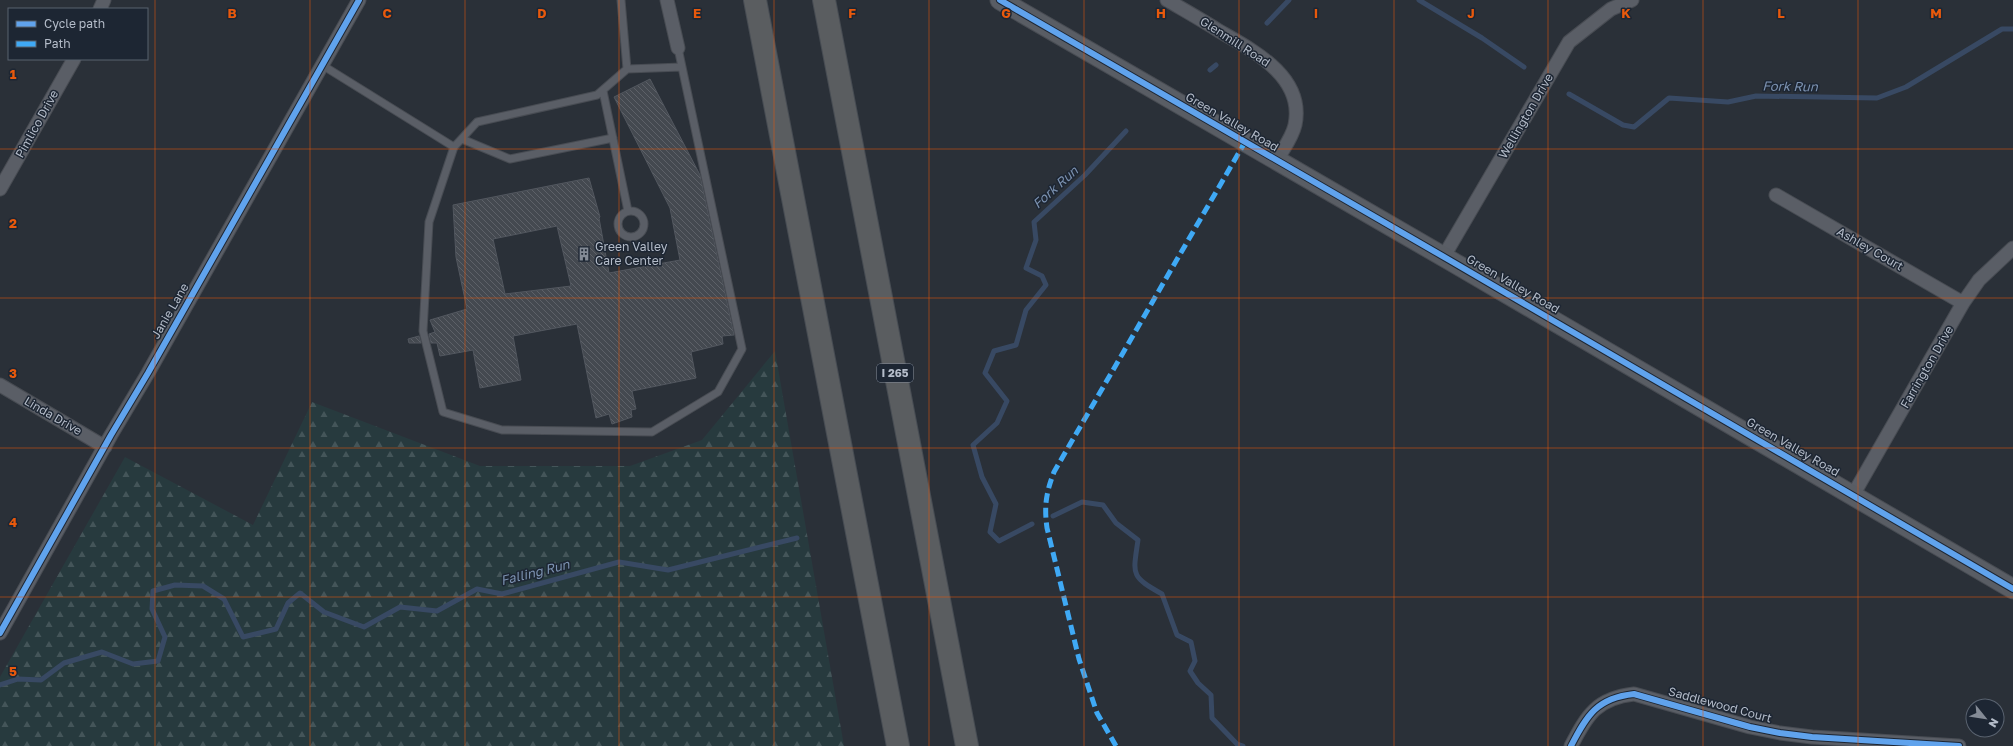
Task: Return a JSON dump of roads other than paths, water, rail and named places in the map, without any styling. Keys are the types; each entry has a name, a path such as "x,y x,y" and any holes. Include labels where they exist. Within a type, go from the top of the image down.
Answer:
{"highway":[{"path":"755,0 898,746"},
{"name":"I 265","path":"824,0 967,746"}],"street":[{"name":"Janie Lane","path":"0,633 359,0"},
{"path":"667,0 678,48"},
{"name":"Green Valley Road","path":"1000,0 1444,256 2013,589"},
{"name":"Glenmill Road","path":"1167,0 1261,56 1276,69 1288,83 1295,98 1295,124 1293,133 1277,160"},
{"name":"Wellington Drive","path":"1444,256 1568,42 1611,9 1632,0"},
{"name":"Pimlico Drive","path":"0,190 73,60"},
{"name":"Ashley Court","path":"1776,196 1963,303"},
{"name":"Farrington Drive","path":"1853,495 1963,303 1979,280 2013,248"},
{"name":"Linda Drive","path":"0,385 105,446"},
{"name":"Saddlewood Court","path":"1571,746 1586,719 1604,702 1619,695 1634,694 1750,727 1811,742 1959,746"}],"lane":[{"path":"621,0 627,70"},
{"path":"678,48 742,350 718,392 652,432 502,430 443,412 423,331 429,222 454,148 477,122 598,95 627,70 682,67"},
{"path":"322,65 454,148"},
{"path":"603,90 628,211"},
{"path":"462,139 510,159 613,138"}],"waterway":[{"name":"Fork Run","path":"1267,23 1289,0"},
{"name":"Fork Run","path":"1419,0 1482,38 1524,67"},
{"name":"Fork Run","path":"1569,94 1623,125 1634,127 1669,98 1728,102 1756,96 1877,98 1906,87 2002,29 2013,29"},
{"name":"Fork Run","path":"1210,70 1216,65"},
{"name":"Fork Run","path":"1032,524 999,541 990,532 996,504 982,477 973,445 997,423 1007,401 985,373 994,351 1016,345 1026,310 1046,285 1042,276 1026,268 1036,240 1034,222 1085,175 1126,131"},
{"name":"Falling Run","path":"1053,516 1082,502 1103,505 1116,523 1138,540 1135,561 1136,573 1144,583 1162,594 1177,635 1191,642 1195,661 1190,671 1198,683 1211,695 1212,718 1237,744 1243,746"},
{"name":"Falling Run","path":"0,685 18,679 41,680 64,663 102,652 133,664 158,661 165,637 152,609 153,591 175,585 203,586 224,599 243,637 276,629 288,603 300,593 324,612 364,627 400,607 437,611 477,589 502,594 619,562 668,570 797,538"}],"place":[{"name":"Green Valley Care Center","path":"584,254"}]}
